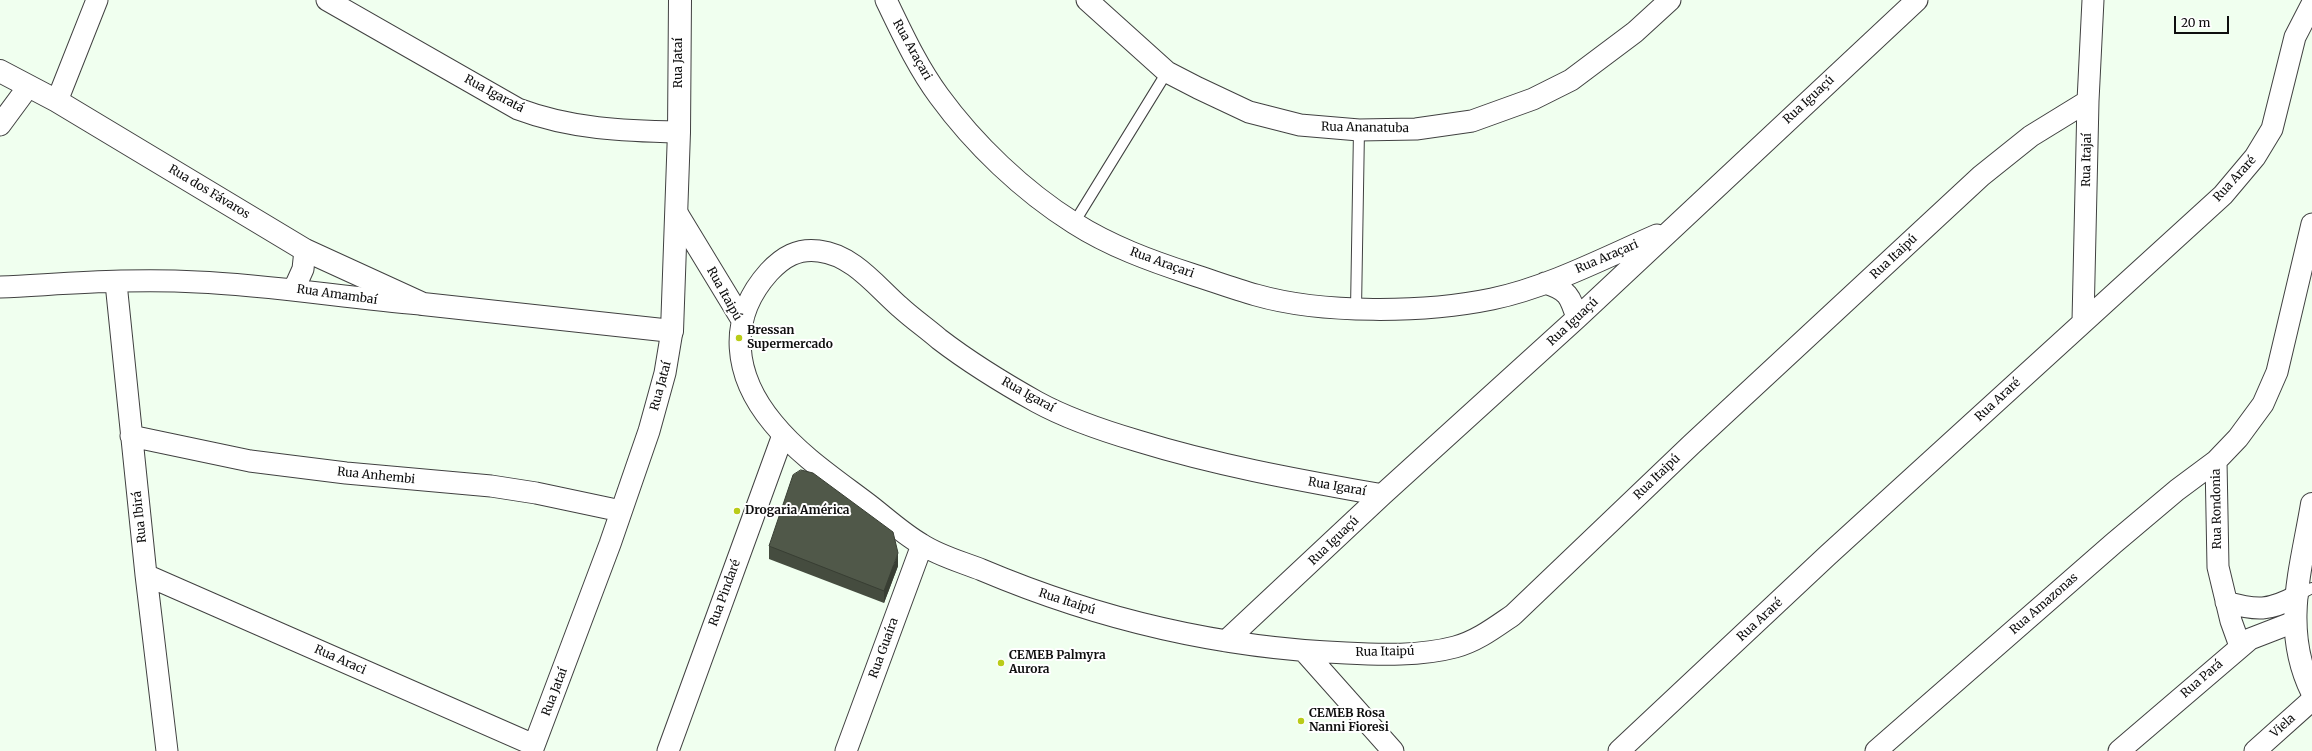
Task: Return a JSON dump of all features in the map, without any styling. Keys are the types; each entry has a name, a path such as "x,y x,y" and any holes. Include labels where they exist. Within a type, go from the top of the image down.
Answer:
{"street":[{"path":"57,102 97,0"},
{"name":"Rua Igaratá","path":"327,0 518,109 544,118 574,125 613,131 679,132"},
{"name":"Rua Jataí","path":"533,748 610,544 649,431 665,373 672,331 677,213 680,0"},
{"name":"Rua Araçari","path":"886,0 919,68 940,98 986,150 1028,189 1074,223 1111,243 1160,264 1258,296 1323,306 1356,309 1436,307 1492,299 1545,283 1669,230"},
{"name":"Rua Ananatuba","path":"1087,0 1167,72 1249,112 1300,125 1358,130 1416,129 1472,121 1532,99 1571,80 1635,32 1670,0"},
{"name":"Rua Iguaçú","path":"1226,641 1382,495 1577,318 1669,230 1917,0"},
{"name":"Rua Itajaí","path":"2084,321 2088,101 2093,0"},
{"name":"Rua Araré","path":"1619,751 2084,321 2223,195 2255,157 2272,129 2294,37 2312,9"},
{"name":"Rua dos Fávaros","path":"0,71 57,102 304,250 423,304"},
{"path":"0,125 28,87"},
{"name":"Rua Itaipú","path":"677,213 742,320 740,336 742,364 749,388 763,411 783,435 809,459 922,545 1023,588 1080,606 1183,634 1304,651 1375,654 1425,651 1454,647 1484,636 1513,615 1692,444 1981,176 2031,136 2088,101"},
{"name":"Rua Rondonia","path":"2240,646 2226,602 2218,567 2216,461 2238,438 2263,404 2277,372 2312,224"},
{"path":"294,289 303,270 304,250"},
{"name":"Rua Igaraí","path":"742,320 750,296 778,262 790,253 808,250 824,251 841,257 861,272 900,308 942,341 1040,404 1102,430 1188,457 1259,474 1382,495"},
{"name":"Rua Amambaí","path":"0,287 169,281 294,289 379,301 423,304 672,331"},
{"name":"Rua Ibirá","path":"116,283 146,574 167,751"},
{"path":"1545,283 1565,292 1572,303 1577,318"},
{"name":"Rua Pindaré","path":"668,751 783,435"},
{"name":"Rua Anhembi","path":"131,436 250,460 346,473 491,486 543,494 621,510"},
{"name":"Rua Amazonas","path":"1876,751 2114,543 2177,490 2216,461"},
{"path":"2312,504 2304,592 2294,622 2299,659 2312,692"},
{"name":"Rua Guaíra","path":"846,751 922,545"},
{"name":"Rua Araci","path":"146,574 533,748"},
{"path":"2226,602 2249,609 2266,609 2280,606 2304,592"},
{"name":"Rua Pará","path":"2119,751 2240,646 2259,635 2294,622"},
{"path":"1304,651 1394,751"},
{"name":"Viela","path":"2255,751 2312,700"}],"lane":[{"path":"1074,223 1167,72"},
{"path":"1356,309 1358,130"}],"building":[{"path":"801,470 813,473 893,532 898,553 884,591 769,546 793,475"}],"place":[{"name":"Bressan Supermercado","path":"739,338"},
{"name":"Drogaria América","path":"737,511"},
{"name":"CEMEB Palmyra Aurora","path":"1001,663"},
{"name":"CEMEB Rosa Nanni Fioresi","path":"1301,721"}]}
